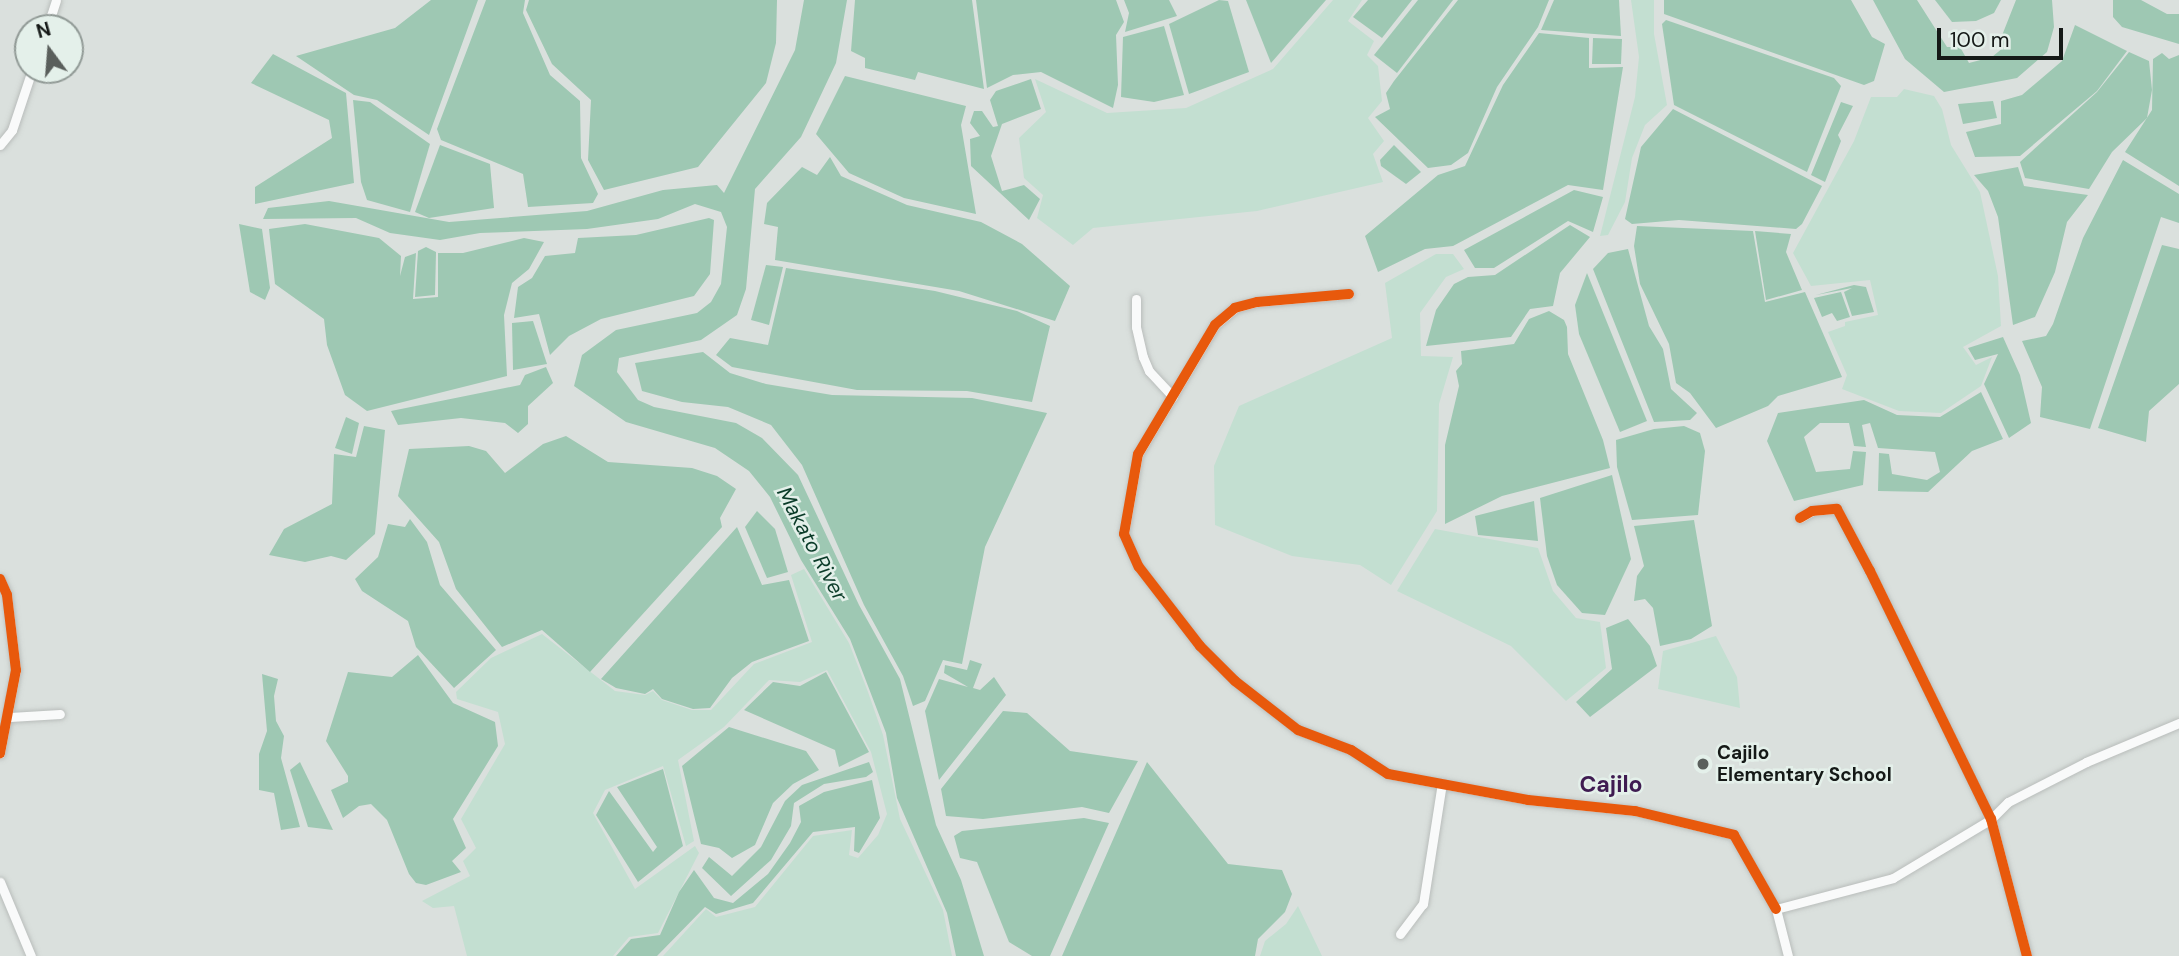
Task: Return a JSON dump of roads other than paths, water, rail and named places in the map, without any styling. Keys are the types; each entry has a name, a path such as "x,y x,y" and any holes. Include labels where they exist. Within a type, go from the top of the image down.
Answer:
{"street":[{"path":"0,145 12,130 27,84"},
{"path":"1349,294 1235,308 1215,325 1138,454 1125,516 1124,534 1139,567 1200,646 1235,681 1298,730 1351,750 1388,774 1528,800 1635,811 1734,835 1776,909 1787,956"},
{"path":"1136,299 1136,327 1143,357 1149,371 1173,397"},
{"path":"1800,518 1812,511 1837,509 1991,819 2027,956"},
{"path":"0,579 7,595 16,670 10,717 0,753"},
{"path":"10,717 60,714"},
{"path":"1776,909 1893,878 1991,819 2008,802 2086,762 2179,723"},
{"path":"1400,934 1423,904 1442,783"},
{"path":"0,883 31,956"}],"water":[{"path":"431,0 478,0 429,135 377,100 354,95 296,56 395,28"},
{"path":"486,0 525,0 523,13 550,75 580,101 581,158 598,194 593,203 528,207 523,174 441,140 437,129"},
{"path":"529,0 777,0 776,43 766,83 698,167 604,190 588,160 591,100 552,64 526,10"},
{"name":"Makato River","path":"804,0 847,0 836,63 801,137 755,189 746,289 737,315 701,340 619,358 617,372 638,400 654,407 736,423 762,438 798,475 859,605 900,679 936,825 961,880 984,956 956,956 947,913 897,798 886,733 850,639 801,560 770,497 749,471 715,448 626,422 574,386 582,355 616,330 697,313 711,302 721,284 727,227 721,212 695,204 658,219 587,229 480,233 440,240 390,233 356,218 263,219 268,208 329,201 449,222 587,211 663,190 717,185 724,193 795,50"},
{"path":"855,0 972,0 984,89 918,72 915,80 865,68 865,58 851,51"},
{"path":"976,0 1116,0 1124,22 1116,35 1118,85 1113,108 1041,72 1013,75 987,88"},
{"path":"1124,0 1169,0 1177,16 1125,32 1129,13"},
{"path":"1219,0 1228,1 1249,72 1189,94 1169,24"},
{"path":"1246,0 1326,0 1271,63"},
{"path":"1368,0 1412,0 1382,38 1353,17"},
{"path":"1418,0 1453,0 1397,73 1374,55"},
{"path":"1458,0 1549,0 1538,27 1497,87 1468,153 1451,165 1428,168 1375,117 1390,109 1386,93"},
{"path":"1554,0 1619,0 1621,36 1541,30"},
{"path":"1664,0 1851,0 1872,37 1885,44 1874,81 1864,85 1664,14"},
{"path":"1873,0 1917,0 1947,47 1960,47 1969,63 1992,57 2004,47 2001,38 2016,0 2052,0 2054,27 2047,52 2017,78 1944,92 1905,59"},
{"path":"1935,0 2001,0 1994,13 1976,21 1952,22"},
{"path":"2113,0 2141,0 2167,14 2179,14 2179,44 2122,27 2113,17"},
{"path":"1666,20 1834,78 1841,86 1807,172 1674,105 1662,24"},
{"path":"2075,25 2127,51 2097,91 2020,156 1975,157 1966,132 2001,124 2001,101 2022,95 2062,61"},
{"path":"1164,26 1184,95 1154,102 1121,97 1123,37"},
{"path":"1539,33 1589,38 1589,68 1623,67 1603,190 1568,185 1453,246 1425,249 1378,272 1365,236 1438,175 1465,166 1503,85"},
{"path":"1593,38 1622,39 1621,64 1592,64"},
{"path":"2129,52 2149,61 2152,90 2147,118 2112,152 2089,189 2025,178 2020,162 2097,92"},
{"path":"2162,53 2169,59 2179,55 2179,186 2125,152 2152,110 2153,59"},
{"path":"273,54 346,93 354,183 255,204 255,187 332,138 329,120 251,83"},
{"path":"845,76 966,106 961,125 976,214 904,198 849,173 816,134"},
{"path":"1031,79 1041,109 1002,124 991,156 1002,191 1024,185 1040,199 1029,220 971,166 970,139 980,136 970,123 974,111 982,111 993,127 998,126 990,100 996,91"},
{"path":"353,100 370,102 430,144 410,212 367,200 361,182"},
{"path":"1993,101 1997,118 1963,124 1958,104"},
{"path":"1841,102 1853,106 1838,135 1841,141 1825,182 1811,175"},
{"path":"1673,109 1822,186 1802,224 1796,229 1679,220 1632,224 1625,219 1641,147"},
{"path":"440,145 490,164 494,208 429,218 415,212"},
{"path":"1394,145 1421,172 1406,184 1381,166 1380,160"},
{"path":"830,157 841,176 907,205 981,222 1022,244 1070,286 1055,321 959,291 775,260 778,227 764,224 767,203 802,167 817,175"},
{"path":"2123,160 2179,194 2179,223 2161,217 2090,429 2040,417 2042,387 2022,341 2046,336 2053,324 2083,238"},
{"path":"2018,167 2024,186 2088,195 2067,222 2055,272 2035,317 2013,325 1998,217 1988,191 1974,175"},
{"path":"1574,190 1603,197 1593,232 1568,221 1494,268 1475,268 1464,250"},
{"path":"709,218 714,220 710,274 694,296 601,319 569,336 550,355 539,314 514,318 518,287 532,278 545,256 575,253 578,238 636,235"},
{"path":"239,224 262,229 270,288 265,300 250,292"},
{"path":"305,224 379,238 401,256 400,276 405,257 416,253 413,299 438,297 438,253 463,253 524,238 544,242 529,269 512,283 504,315 507,376 367,411 345,395 327,345 324,319 275,284 269,229"},
{"path":"1570,225 1590,237 1560,273 1553,306 1530,309 1511,337 1426,346 1436,310 1454,284 1468,277 1495,275"},
{"path":"1637,226 1753,231 1765,302 1805,292 1842,377 1778,396 1768,406 1716,428 1690,393 1676,383 1669,344 1640,284 1634,246"},
{"path":"1755,231 1791,234 1786,252 1802,290 1766,300"},
{"path":"2162,245 2179,249 2179,384 2149,411 2146,442 2098,428"},
{"path":"426,247 436,252 435,295 415,297 418,251"},
{"path":"1628,249 1649,326 1663,349 1671,389 1697,413 1690,420 1654,422 1593,269 1608,253"},
{"path":"766,265 783,267 769,325 751,320"},
{"path":"786,268 935,291 1017,311 1050,326 1032,402 967,391 857,390 732,367 716,355 730,338 768,345"},
{"path":"1587,273 1647,421 1620,432 1579,334 1575,305"},
{"path":"1854,285 1866,287 1874,312 1852,316 1844,292 1852,288 1816,295"},
{"path":"1841,292 1850,317 1837,321 1832,313 1822,317 1814,298"},
{"path":"1549,311 1564,320 1567,327 1568,354 1603,440 1610,468 1502,496 1445,524 1445,445 1459,386 1456,371 1462,364 1461,351 1514,344 1529,319"},
{"path":"533,321 547,364 513,370 512,323"},
{"path":"2003,337 2020,375 2031,423 2009,438 1984,384 1998,354 1975,360 1968,348"},
{"path":"703,352 730,373 766,384 832,395 972,398 1047,413 985,547 962,664 943,660 925,701 913,706 903,676 864,605 802,465 771,425 728,407 682,402 642,391 635,363"},
{"path":"546,367 553,383 528,406 528,424 518,433 505,423 461,418 398,425 391,411 520,385 525,375"},
{"path":"1981,392 2003,439 1972,451 1928,492 1878,491 1879,453 1889,454 1892,474 1927,480 1940,472 1935,452 1878,448 1870,423 1862,425 1866,447 1854,446 1849,423 1820,423 1804,437 1816,472 1850,469 1853,451 1866,452 1863,485 1794,501 1767,441 1778,413 1864,400 1897,415 1940,417"},
{"path":"346,417 359,423 352,454 335,448"},
{"path":"364,426 385,430 375,534 346,560 331,556 305,562 269,555 284,529 332,504 334,454 356,457"},
{"path":"1684,426 1700,433 1705,451 1698,515 1632,520 1617,467 1616,440 1654,429"},
{"path":"566,436 608,462 692,468 717,476 736,489 720,518 722,527 590,672 542,630 502,647 456,589 439,542 398,496 409,449 469,446 486,451 505,473 543,444"},
{"path":"1612,475 1631,559 1605,615 1582,613 1557,585 1547,556 1540,498"},
{"path":"1534,501 1538,541 1478,535 1475,516"},
{"path":"757,511 775,529 788,572 767,578 745,527"},
{"path":"410,519 427,542 440,585 496,650 454,688 416,647 408,621 362,591 355,579 378,557 388,524 405,527"},
{"path":"1694,520 1712,626 1691,639 1660,646 1653,608 1645,599 1634,601 1637,576 1644,566 1634,526"},
{"path":"737,527 762,585 789,580 809,641 752,662 732,678 710,708 693,709 662,699 653,689 645,694 616,688 601,679"},
{"path":"1628,619 1650,646 1657,666 1590,717 1576,702 1612,669 1606,628"},
{"path":"418,655 453,703 495,722 498,746 453,819 466,848 452,861 461,872 426,885 416,883 409,874 387,820 371,804 359,806 343,818 331,790 348,782 348,776 326,741 348,672 392,677"},
{"path":"970,660 982,664 973,688 980,690 994,677 1006,695 939,780 925,711 939,679 968,687 944,673 945,665 967,670"},
{"path":"826,672 869,752 839,767 835,750 744,710 773,682 800,686"},
{"path":"262,674 278,679 274,696 276,721 284,736 281,758 300,827 281,830 274,793 259,790 259,754 267,731"},
{"path":"1003,711 1027,713 1070,751 1138,761 1109,813 1082,807 983,819 946,816 941,789"},
{"path":"729,727 806,751 819,770 793,784 773,803 755,845 732,858 719,848 701,844 682,766"},
{"path":"300,762 333,830 308,827 290,770"},
{"path":"869,762 873,772 866,777 824,784 794,803 791,826 771,860 731,896 702,868 709,857 732,876 761,847 785,801 802,785"},
{"path":"1147,762 1228,864 1282,870 1292,894 1285,912 1258,939 1255,956 1062,956"},
{"path":"663,769 683,846 638,882 596,815 609,791 653,852 657,847 617,787"},
{"path":"872,780 880,818 859,853 854,851 855,827 813,832 753,903 716,914 705,907 657,956 616,956 631,939 660,935 679,892 694,870 714,898 733,903 768,874 790,843 801,822 799,806 824,792"},
{"path":"1084,818 1109,823 1050,956 1032,956 1009,942 977,862 960,858 954,836 962,831"}],"place":[{"name":"Cajilo Elementary School","path":"1703,764"}],"district":[{"name":"Cajilo","path":"1611,784"}]}
